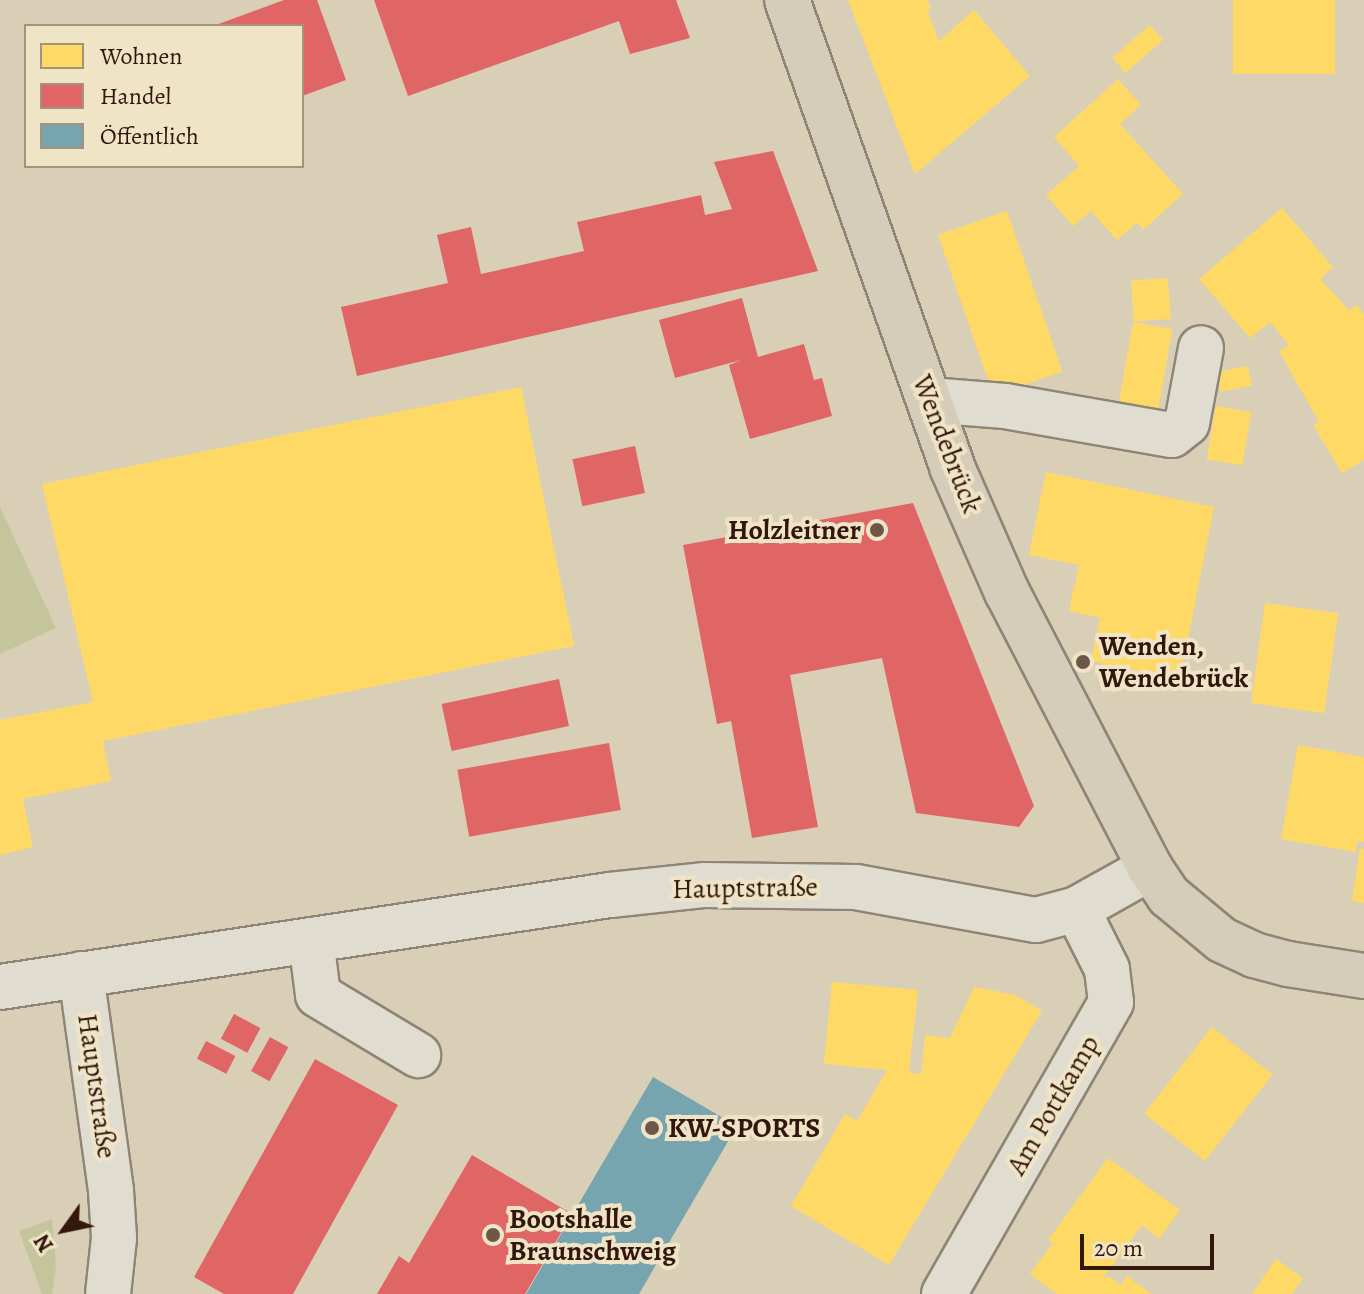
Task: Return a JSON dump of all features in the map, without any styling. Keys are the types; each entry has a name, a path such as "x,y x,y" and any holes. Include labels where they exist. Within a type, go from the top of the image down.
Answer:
{"main road":[{"name":"Wendebrück","path":"787,0 952,467 1007,592 1150,868"},
{"path":"1150,868 1169,896 1222,940 1254,955 1288,964 1364,976"}],"street":[{"path":"929,400 1005,406 1172,435 1187,423 1201,348"},
{"name":"Hauptstraße","path":"0,987 610,895 705,885 856,887 1036,920 1077,909 1150,868"},
{"name":"Am Pottkamp","path":"944,1294 1111,1002 1107,969 1077,909"},
{"path":"311,940 318,995 418,1055"},
{"name":"Hauptstraße","path":"81,974 111,1191 114,1238 108,1294"}],"green space":[{"path":"0,507 56,628 0,654"},
{"path":"52,1219 56,1267 52,1294 42,1294 19,1231"}],"building: Wohnen":[{"path":"848,0 928,0 931,8 927,10 939,41 974,10 1030,76 915,174"},
{"path":"1233,0 1335,0 1335,74 1233,74"},
{"path":"1150,25 1163,40 1125,73 1112,58"},
{"path":"1118,79 1141,105 1120,124 1183,194 1143,230 1137,223 1117,240 1091,211 1073,226 1046,195 1079,166 1054,137"},
{"path":"1282,208 1333,267 1320,279 1349,310 1358,305 1364,315 1364,460 1342,473 1313,425 1319,422 1279,351 1289,345 1270,322 1250,338 1199,279"},
{"path":"1007,211 1062,372 993,396 938,235"},
{"path":"1168,278 1171,319 1134,321 1131,281"},
{"path":"1133,322 1172,329 1158,411 1119,404"},
{"path":"1248,366 1252,386 1220,392 1217,372"},
{"path":"521,387 574,646 103,741 111,781 23,799 33,847 0,855 0,720 93,702 42,484"},
{"path":"1216,406 1251,412 1242,465 1207,459"},
{"path":"1046,472 1214,507 1180,679 1091,661 1100,618 1069,611 1079,565 1029,555"},
{"path":"1265,603 1338,613 1324,713 1251,703"},
{"path":"1298,745 1364,757 1364,842 1357,841 1356,852 1281,839"},
{"path":"1360,848 1364,849 1364,903 1352,901"},
{"path":"832,982 918,990 909,1073 921,1074 925,1035 950,1038 974,987 1015,995 1042,1011 889,1265 791,1206 845,1114 857,1121 887,1070 824,1064"},
{"path":"1212,1027 1273,1074 1205,1161 1144,1114"},
{"path":"1108,1158 1180,1210 1159,1239 1142,1225 1102,1279 1108,1276 1121,1285 1127,1276 1152,1294 1057,1294 1030,1274 1053,1243 1048,1240"},
{"path":"1276,1259 1303,1278 1292,1294 1252,1294"}],"building: Handel":[{"path":"284,0 317,0 346,80 304,95 304,24 218,24"},
{"path":"374,0 676,0 690,38 630,54 619,21 408,96"},
{"path":"773,151 818,271 357,376 341,307 448,283 437,235 471,227 481,274 584,251 577,222 701,195 705,215 732,209 714,162"},
{"path":"742,298 758,357 804,344 814,380 822,378 832,416 750,439 729,365 741,360 675,378 659,320"},
{"path":"635,446 645,493 582,506 572,459"},
{"path":"913,503 1034,806 1019,827 916,813 882,658 790,675 818,827 752,838 731,721 717,724 683,545"},
{"path":"559,679 569,726 452,751 442,704"},
{"path":"609,743 621,810 469,837 457,770"},
{"path":"234,1014 260,1028 247,1053 221,1039"},
{"path":"270,1037 288,1047 269,1081 251,1071"},
{"path":"206,1041 235,1056 226,1074 197,1059"},
{"path":"315,1059 398,1105 293,1294 224,1294 194,1277"},
{"name":"Bootshalle Braunschweig","path":"472,1155 572,1214 525,1294 377,1294 399,1256 409,1263"}],"building: Öffentlich":[{"path":"653,1077 737,1126 639,1294 526,1294"}],"place":[{"name":"Holzleitner","path":"877,530"},
{"name":"Wenden, Wendebrück","path":"1083,662"},
{"name":"KW-SPORTS","path":"652,1128"},
{"name":"Bootshalle Braunschweig","path":"493,1235"}]}
